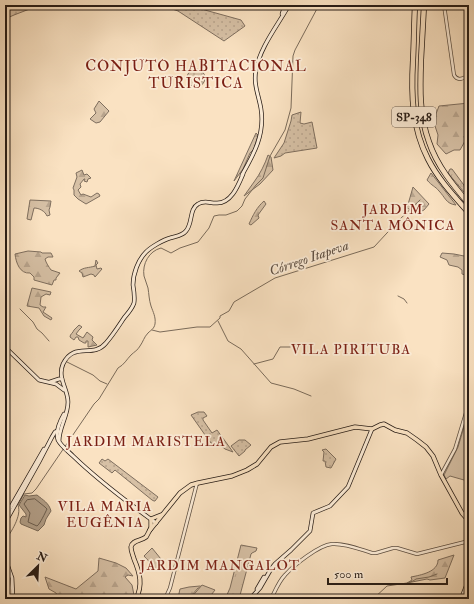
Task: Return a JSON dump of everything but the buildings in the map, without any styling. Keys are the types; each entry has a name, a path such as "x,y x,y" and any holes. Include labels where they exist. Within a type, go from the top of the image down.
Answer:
{"highway":[{"name":"SP-348","path":"415,5 412,89 416,129 428,160 451,192 469,213"},
{"name":"SP-348","path":"424,5 420,99 424,127 431,148 440,166 469,204"},
{"path":"5,569 8,580 8,599"},
{"path":"5,581 8,599"}],"main road":[{"path":"56,384 64,362 72,354 81,350 91,351 101,349 133,305 134,275 139,262 145,253 164,240 181,235 186,231 194,208 197,205 204,202 218,204 228,199 255,150 260,130 261,121 254,87 255,65 265,42 287,6"},
{"path":"5,347 39,380 62,387 67,398 67,409 58,433 52,437 5,523"},
{"path":"61,373 62,387"},
{"path":"48,382 62,379"},
{"path":"67,409 60,424 58,433 59,441 82,465 154,521"},
{"path":"136,599 141,582 139,572 131,552 131,546 134,542 145,537 154,521 182,491 198,483 232,476 247,470 257,464 271,447 280,442 308,439 355,427 372,429 384,424 395,430 408,433 426,447 433,456 458,509 469,522"},
{"path":"249,599 272,564 310,531 313,513 330,506 348,487 372,429"},
{"path":"5,517 41,453 47,446"},
{"path":"5,558 12,578 13,599"},
{"path":"461,599 469,579"}],"street":[{"path":"444,5 454,75 459,79 469,75"},
{"path":"442,474 455,450 469,403"},
{"path":"165,599 170,588 198,483"},
{"path":"271,599 285,575 310,554 325,545 338,544 372,553 397,548 417,554 469,541"}],"green space":[{"path":"5,5 40,5 5,19"},
{"path":"161,5 195,5 194,7 241,20 245,26 224,41 178,11"},
{"path":"196,69 202,72 205,78 202,84 196,87 190,84 187,78 190,72"},
{"path":"99,101 109,111 100,122 96,123 90,119 96,113 94,109"},
{"path":"469,103 469,132 464,136 465,141 460,150 454,150 446,154 437,144 438,135 435,126 436,114 439,106"},
{"path":"301,112 300,123 304,124 312,122 317,148 285,153 274,158 284,143 292,115"},
{"path":"256,133 258,135 254,149 250,153 243,169 234,181"},
{"path":"268,155 271,157 273,170 260,184 244,196 253,184"},
{"path":"450,169 452,169 469,192 469,198 448,173"},
{"path":"82,170 84,175 87,174 91,178 88,179 87,182 84,181 84,179 80,184 81,187 78,190 81,195 83,194 91,197 97,193 100,196 86,204 74,195 73,188 77,177 76,173"},
{"path":"431,173 456,205 448,202 438,189 430,184 427,180"},
{"path":"413,187 429,204 424,210 417,213 407,208"},
{"path":"30,200 51,201 49,210 50,215 47,216 42,210 34,208 31,220 27,219"},
{"path":"264,201 266,204 258,215 259,218 251,225 249,224 255,211"},
{"path":"28,251 51,253 53,257 48,257 45,259 46,262 51,270 60,273 52,285 34,280 34,277 30,273 21,270 16,261 15,254"},
{"path":"442,253 469,257 469,276 462,274 462,270 458,267 449,265 447,260 440,257"},
{"path":"96,260 98,263 96,265 97,269 102,269 95,277 91,274 83,277 82,273 79,271 95,266"},
{"path":"32,288 51,292 50,295 46,294 41,297 40,305 46,307 43,312 52,318 51,320 44,316 39,308 27,306"},
{"path":"79,325 82,327 76,334 83,338 87,332 93,337 92,340 97,345 88,347 88,341 84,343 79,340 78,337 74,340 70,337"},
{"path":"198,412 204,412 207,416 203,418 203,420 212,433 217,430 233,452 225,449 219,444 213,444 210,442 191,415"},
{"path":"464,427 469,428 469,478 464,480 450,476 446,479 444,475 458,447"},
{"path":"239,440 245,440 251,445 239,456 231,446"},
{"path":"326,449 336,459 331,468 326,467 325,461 323,461 324,452 322,450"},
{"path":"102,459 105,461 108,459 158,497 155,501 152,500 115,470 112,473 99,463"},
{"path":"241,545 257,548 256,551 251,554 239,599 230,599 226,597 230,588"},
{"path":"152,548 165,564 158,571 144,556"},
{"path":"454,555 445,578 427,579 407,583 412,580 411,577 424,574 432,570 437,564 438,560"},
{"path":"99,558 116,563 126,568 133,576 128,575 125,577 132,585 134,595 130,599 59,599 56,593 49,589 45,577 76,589 98,571"},
{"path":"202,585 215,590 208,599 190,599"},
{"path":"200,586 203,587 198,588 192,595 188,596 187,599 178,598 180,589"}],"water":[{"path":"25,495 37,495 46,502 50,508 51,511 44,525 38,531 21,524 20,522 23,516 26,517 26,514 19,505"}],"waterway":[{"path":"5,541 15,524 19,509 18,505 24,494 32,493 36,489 94,404 99,399 118,368 138,349 154,327 155,317 150,304 148,288 144,276 144,267 147,259 153,252 161,248 171,253 180,248 198,242 209,228 214,216 226,215 237,211 263,178 270,156 285,130 291,108 293,56 319,5"},
{"name":"Córrego Itapeva","path":"152,330 160,332 197,327 210,327 220,318 220,316 229,311 234,302 275,278 374,247 420,200"},
{"path":"398,296 404,299 407,303"},
{"path":"20,309 49,341"},
{"path":"218,321 228,341 241,349 271,383 294,389 311,396"},
{"path":"254,364 273,359 280,347 290,347"},
{"path":"67,362 107,384"},
{"path":"373,599 387,586 407,583 416,579 437,574"}],"district":[{"name":"CONJUTO HABITACIONAL TURISTICA","path":"196,74"},
{"name":"JARDIM SANTA MÔNICA","path":"393,218"},
{"name":"VILA PIRITUBA","path":"351,349"},
{"name":"JARDIM MARISTELA","path":"146,441"},
{"name":"VILA MARIA EUGÊNIA","path":"105,514"},
{"name":"JARDIM MANGALOT","path":"220,565"}]}
